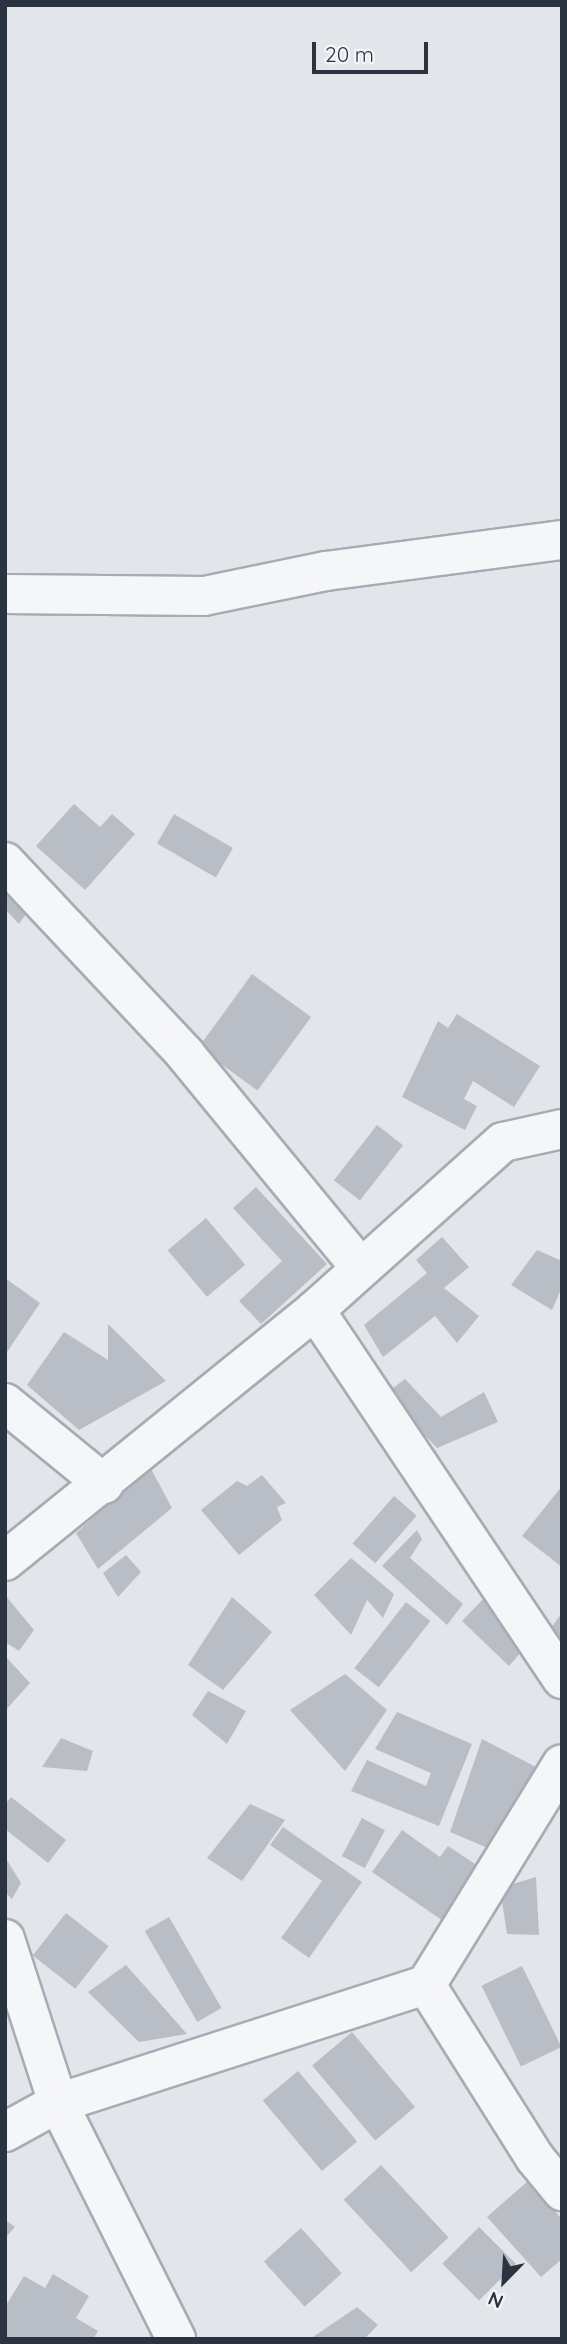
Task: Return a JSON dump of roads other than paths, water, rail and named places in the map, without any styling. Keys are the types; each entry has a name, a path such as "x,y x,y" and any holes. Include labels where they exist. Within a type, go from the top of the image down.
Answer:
{"street":[{"path":"5,594 204,596 326,571 562,540"},
{"path":"5,862 185,1054 361,1268"},
{"path":"5,1561 104,1484 315,1310 503,1142 562,1129"},
{"path":"315,1310 562,1679"},
{"path":"5,1403 104,1484"},
{"path":"5,2132 58,2103 426,1985 562,1764"},
{"path":"5,1939 58,2103 176,2339"},
{"path":"426,1985 535,2158 562,2191"}]}
